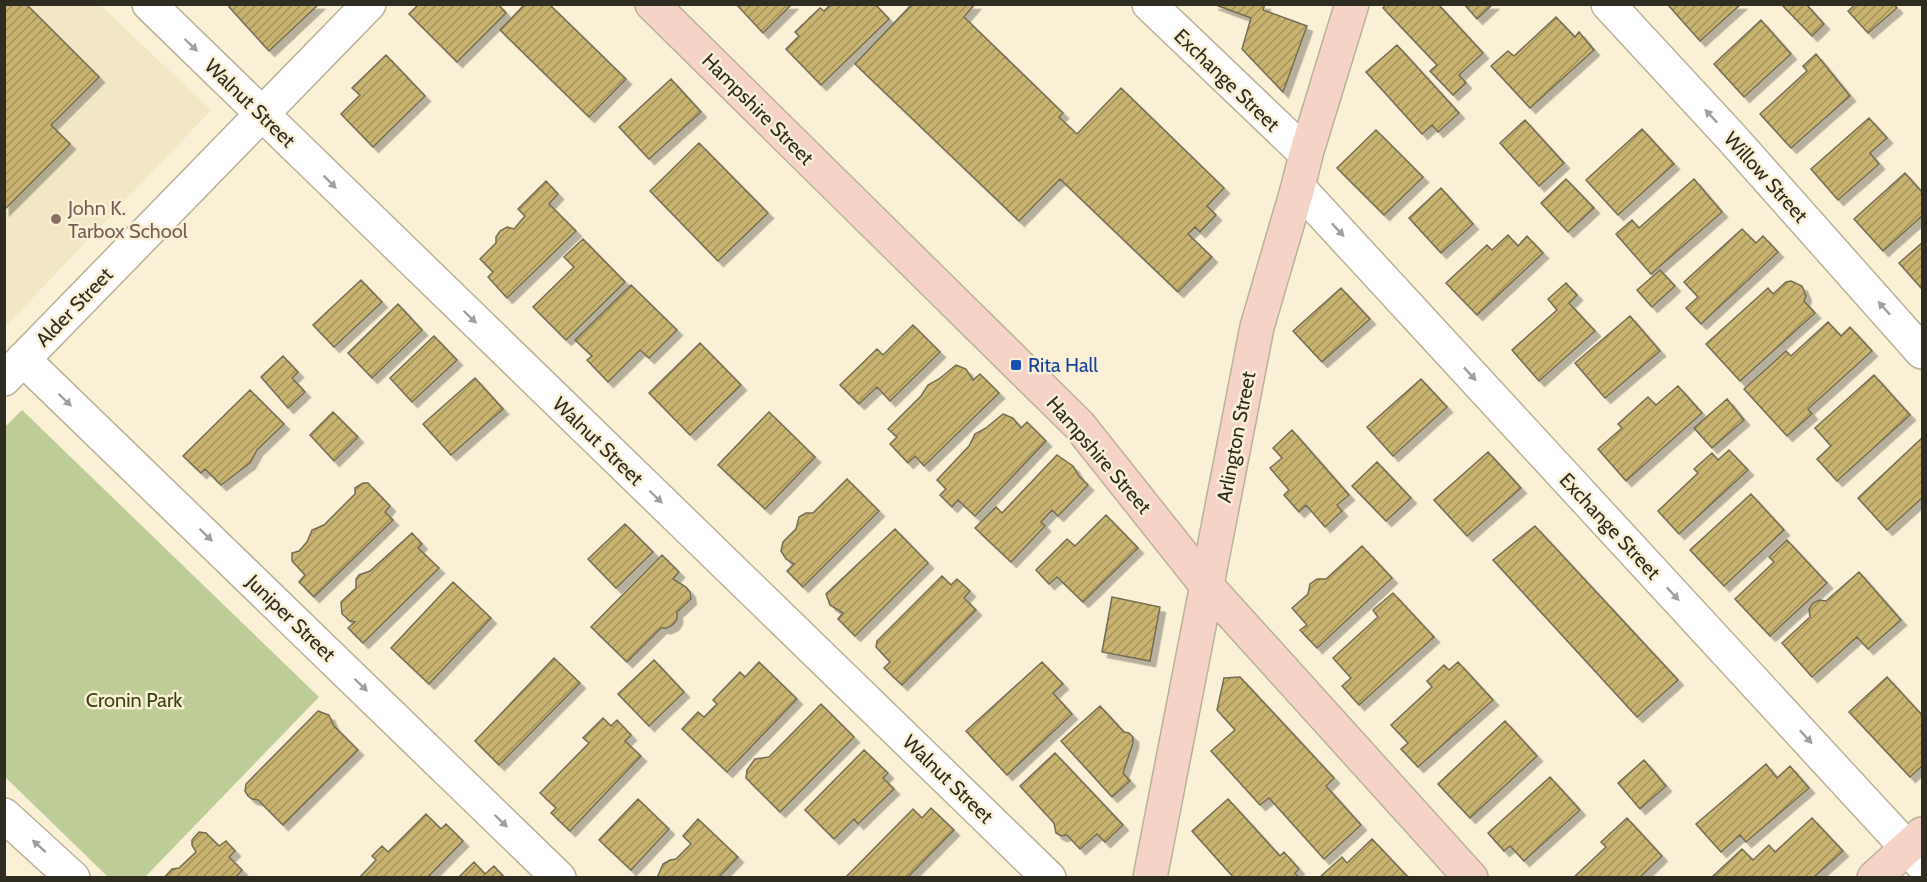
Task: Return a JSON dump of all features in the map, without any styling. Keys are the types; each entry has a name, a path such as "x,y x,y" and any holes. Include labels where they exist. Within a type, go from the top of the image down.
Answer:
{"street":[{"name":"Walnut Street","path":"149,4 1049,878"},
{"name":"Alder Street","path":"14,369 369,4"},
{"name":"Hampshire Street","path":"651,4 1079,425 1207,585 1471,878"},
{"name":"Exchange Street","path":"1149,4 1306,154"},
{"name":"Arlington Street","path":"1150,878 1257,327 1306,154 1352,4"},
{"name":"Willow Street","path":"1608,4 1731,137 1923,352"},
{"name":"Exchange Street","path":"1298,187 1918,848"},
{"name":"Juniper Street","path":"14,369 559,878"},
{"path":"4,815 73,878"},
{"path":"1874,878 1918,848"}],"shaded area":[{"name":"John K. Tarbox School","path":"5,5 100,5 211,110 5,327"}],"green space":[{"name":"Cronin Park","path":"22,410 319,697 145,877 108,877 5,777 4,428"}],"building":[{"path":"6,4 26,4 99,77 51,125 70,144 4,210 4,6"},
{"path":"231,4 319,4 269,51 229,7"},
{"path":"419,4 471,4 473,6 475,4 498,4 506,13 457,62 409,14"},
{"path":"525,4 549,4 626,79 589,117 500,30"},
{"path":"736,4 792,4 763,33"},
{"path":"831,4 875,4 889,19 821,85 786,49 799,36 795,32 820,8 824,11"},
{"path":"912,4 975,4 964,17 1063,113 1059,117 1077,134 1121,88 1224,188 1207,206 1216,215 1200,232 1195,227 1188,234 1212,257 1178,292 1060,179 1019,221 855,64"},
{"path":"1213,4 1265,4 1263,10 1307,26 1283,92 1242,49 1251,18"},
{"path":"1386,4 1438,4 1483,53 1459,75 1466,83 1453,95 1430,71 1437,65 1383,8"},
{"path":"1464,4 1493,4 1477,19"},
{"path":"1671,4 1741,4 1700,41 1669,6"},
{"path":"1781,4 1806,4 1824,24 1812,36"},
{"path":"1856,4 1894,4 1897,8 1868,33 1848,11"},
{"path":"1556,17 1575,37 1579,32 1594,50 1530,108 1491,66 1508,51 1514,56"},
{"path":"1761,20 1791,54 1744,97 1714,64"},
{"path":"1397,45 1459,113 1438,132 1432,125 1422,134 1366,72"},
{"path":"1816,54 1850,96 1791,148 1760,114 1807,71 1803,66"},
{"path":"386,55 425,96 373,147 341,114 360,95 352,88"},
{"path":"671,79 701,112 649,159 619,127"},
{"path":"1869,118 1887,138 1870,153 1879,164 1838,200 1811,169"},
{"path":"1525,120 1564,163 1539,186 1500,143"},
{"path":"1642,129 1674,164 1618,215 1586,180"},
{"path":"1376,130 1423,177 1384,215 1337,168"},
{"path":"699,143 768,213 718,261 650,191"},
{"path":"1905,173 1922,192 1922,216 1883,251 1854,219"},
{"path":"1566,179 1594,208 1568,232 1541,203"},
{"path":"1694,179 1722,212 1651,274 1616,234 1632,220 1639,228"},
{"path":"546,181 558,194 549,204 576,231 507,298 488,277 493,272 480,259 496,243 496,237 500,231 507,227 514,229 525,216 518,209"},
{"path":"1441,188 1473,224 1441,253 1409,218"},
{"path":"1742,229 1756,243 1763,236 1778,252 1701,324 1686,308 1698,297 1684,282"},
{"path":"1508,235 1518,246 1527,236 1543,253 1477,315 1446,283 1487,245 1492,250"},
{"path":"583,239 625,282 566,340 533,307 574,267 564,257"},
{"path":"1922,243 1922,289 1899,263"},
{"path":"1660,270 1675,286 1652,307 1637,290"},
{"path":"361,280 382,302 334,347 313,325"},
{"path":"1791,281 1802,286 1806,296 1804,301 1815,313 1740,381 1706,344 1768,288 1773,294 1786,282"},
{"path":"1566,283 1577,295 1569,303 1595,331 1539,381 1512,350 1557,310 1548,299"},
{"path":"631,285 677,330 649,358 640,350 608,382 587,360 592,356 575,340"},
{"path":"1341,288 1370,319 1322,362 1293,331"},
{"path":"398,304 422,330 372,378 348,353"},
{"path":"1630,316 1660,351 1605,398 1575,363"},
{"path":"1828,322 1841,336 1850,327 1872,351 1808,409 1812,414 1787,436 1744,389 1786,351 1791,356"},
{"path":"913,325 940,352 890,401 877,387 859,404 840,385 877,349 883,355"},
{"path":"434,336 457,360 412,402 390,378"},
{"path":"700,343 741,385 690,435 649,393"},
{"path":"283,356 298,372 292,378 305,392 288,408 261,377"},
{"path":"956,365 966,369 973,380 980,374 999,393 924,466 915,456 908,463 890,444 897,437 888,429 921,396 928,385"},
{"path":"1874,375 1910,415 1837,481 1817,459 1831,446 1815,428"},
{"path":"475,378 503,409 451,455 423,424"},
{"path":"1421,379 1447,407 1393,456 1367,427"},
{"path":"1678,386 1702,413 1626,481 1598,449 1622,428 1618,424 1648,397 1656,405"},
{"path":"250,390 284,424 257,450 250,463 221,485 205,469 201,473 183,456"},
{"path":"1727,399 1744,420 1712,448 1694,428"},
{"path":"333,412 358,437 334,461 310,435"},
{"path":"769,412 815,457 765,509 718,465"},
{"path":"1003,414 1013,418 1021,428 1027,422 1046,441 975,516 958,500 952,507 940,495 946,489 937,480 969,446 975,434"},
{"path":"1292,430 1349,495 1337,505 1342,511 1325,527 1306,505 1299,512 1284,495 1289,490 1270,468 1282,458 1273,448"},
{"path":"1922,438 1922,498 1887,530 1858,498"},
{"path":"1729,450 1748,470 1679,534 1658,511 1698,473 1694,469 1712,453 1718,460"},
{"path":"1488,452 1521,488 1467,536 1434,500"},
{"path":"1057,455 1073,466 1088,485 1058,516 1052,510 1041,522 1045,526 1011,562 975,528 996,507 1002,513"},
{"path":"1377,462 1411,498 1386,521 1352,486"},
{"path":"847,479 879,511 803,587 787,571 794,564 786,559 781,551 783,542 796,529 799,517 806,513 813,513"},
{"path":"368,483 390,506 385,512 393,520 314,597 299,582 305,575 292,561 292,553 299,551 307,542 312,530 324,525 355,494 355,488"},
{"path":"1751,494 1784,530 1724,586 1690,550"},
{"path":"1106,515 1138,548 1083,602 1057,577 1049,584 1036,570 1067,539 1075,546"},
{"path":"625,524 653,552 616,588 588,559"},
{"path":"1535,526 1678,680 1637,717 1493,560"},
{"path":"895,529 928,563 855,636 838,619 843,613 830,605 826,594"},
{"path":"412,533 422,544 418,548 439,568 363,643 348,628 355,622 342,614 341,602 356,588 356,579 359,575 370,571"},
{"path":"1787,540 1827,583 1770,636 1735,599 1774,562 1769,557"},
{"path":"1362,546 1392,578 1317,648 1300,630 1307,625 1292,608 1308,594 1310,584 1317,579 1326,579"},
{"path":"662,555 679,572 673,579 686,587 691,599 677,612 677,619 673,625 661,628 627,662 591,627"},
{"path":"1859,572 1901,620 1868,649 1857,637 1812,677 1782,643 1810,617 1809,609 1813,603 1819,600 1826,601"},
{"path":"942,576 951,585 957,579 970,591 964,598 976,610 902,685 884,668 890,662 876,647 877,641"},
{"path":"453,582 491,618 429,684 391,648"},
{"path":"1393,593 1434,637 1359,705 1342,686 1351,678 1333,658 1378,617 1373,610"},
{"path":"1112,597 1160,607 1150,661 1102,652"},
{"path":"554,658 580,683 499,765 475,741"},
{"path":"654,660 684,692 649,726 618,694"},
{"path":"759,662 797,699 727,772 682,729 698,712 704,717 717,704 713,700 740,672 745,677"},
{"path":"1042,662 1063,684 1053,693 1072,714 1007,775 966,731"},
{"path":"1458,662 1493,700 1418,767 1401,749 1408,743 1391,725 1432,687 1427,681 1444,665 1449,670"},
{"path":"1240,677 1334,778 1326,786 1361,825 1324,859 1269,798 1260,805 1211,751 1235,730 1217,710 1224,678"},
{"path":"1887,677 1922,715 1922,766 1910,777 1849,712"},
{"path":"821,704 854,737 780,812 746,778 747,770 755,759 769,757"},
{"path":"1100,706 1124,732 1133,737 1123,773 1130,781 1112,797 1061,741"},
{"path":"318,711 329,715 334,726 358,750 283,825 258,800 248,796 245,791 246,784"},
{"path":"603,718 611,726 617,720 631,735 625,741 641,756 570,831 551,813 556,808 540,793 589,743 583,738"},
{"path":"1505,721 1537,756 1470,818 1438,784"},
{"path":"864,750 888,773 883,778 894,789 858,824 854,819 834,839 805,810"},
{"path":"1055,753 1123,825 1105,842 1097,834 1080,849 1067,835 1061,836 1056,833 1054,823 1020,786"},
{"path":"1644,760 1666,786 1640,809 1618,783"},
{"path":"1766,764 1777,778 1790,766 1809,788 1746,842 1740,835 1721,852 1696,824"},
{"path":"1550,777 1580,810 1524,861 1510,846 1504,851 1488,833"},
{"path":"638,799 669,829 631,870 599,840"},
{"path":"1228,799 1280,856 1284,852 1299,869 1295,873 1299,878 1234,878 1192,831"},
{"path":"931,808 954,830 907,878 845,878 913,809 922,818"},
{"path":"426,814 441,829 446,824 463,841 427,878 359,878 376,860 372,856 382,846 388,852"},
{"path":"1627,818 1662,856 1639,878 1573,878 1606,847 1601,842"},
{"path":"1812,818 1843,851 1813,878 1711,878 1742,849 1753,860 1769,845 1775,852"},
{"path":"698,819 738,857 718,878 657,878 663,864 676,859 691,844 683,836"},
{"path":"199,832 206,833 219,846 226,841 235,851 229,857 242,870 235,878 164,878 172,869 179,868 196,852 192,840"},
{"path":"1372,839 1407,876 1405,878 1319,878 1342,857 1347,863"},
{"path":"474,862 485,874 494,866 505,878 458,878"}],"place":[{"name":"John K. Tarbox School","path":"56,219"},
{"name":"Rita Hall","path":"1016,365"}]}
